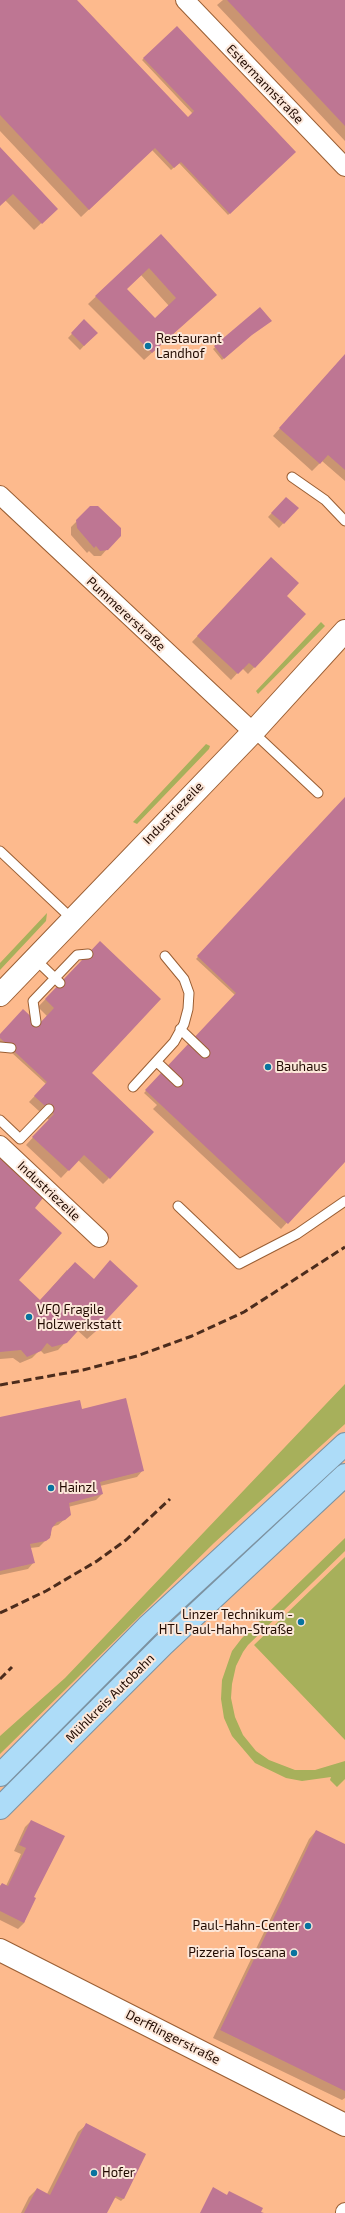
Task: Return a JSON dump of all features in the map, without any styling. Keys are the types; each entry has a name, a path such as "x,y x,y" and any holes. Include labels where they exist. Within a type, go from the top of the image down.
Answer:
{"highway":[{"name":"Mühlkreis Autobahn","path":"0,1775 161,1614 345,1444"},
{"name":"Mühlkreis Autobahn","path":"0,1808 162,1645 345,1475"}],"main road":[{"name":"Industriezeile","path":"0,995 71,918 253,732 345,631"},
{"name":"Derfflingerstraße","path":"0,1950 345,2125"}],"street":[{"name":"Estermannstraße","path":"185,0 345,167"},
{"name":"Pummererstraße","path":"0,495 253,732"},
{"name":"Industriezeile","path":"0,1144 98,1238"}],"lane":[{"path":"292,477 324,500 345,521"},
{"path":"253,732 318,793"},
{"path":"0,851 71,918"},
{"path":"36,1022 33,1001 58,980 77,955 88,954"},
{"path":"133,1087 174,1042 188,1009 189,993 184,979 165,956"},
{"path":"34,958 58,980"},
{"path":"180,1030 205,1053"},
{"path":"0,1047 11,1048"},
{"path":"157,1062 178,1082"},
{"path":"0,1120 20,1140 49,1109"},
{"path":"178,1206 239,1264 297,1234 345,1201"}],"green space":[{"path":"321,622 325,626 258,694 256,691"},
{"path":"206,744 210,746 209,749 137,824 133,822"},
{"path":"47,913 46,921 0,970 0,963"},
{"path":"345,1384 345,1424 214,1543 0,1754 0,1736 65,1678"},
{"path":"345,1538 345,1551 248,1645 243,1652 236,1666 231,1698 235,1717 243,1735 256,1751 269,1760 295,1770 315,1770 345,1761 345,1779 337,1787 330,1780 331,1777 302,1781 286,1778 255,1763 232,1736 224,1718 221,1699 222,1680 232,1651 242,1638"},
{"path":"345,1557 345,1740 254,1645"}],"building":[{"path":"0,0 77,0 188,117 194,111 143,58 177,26 296,152 230,214 181,162 174,168 155,148 89,210 0,115"},
{"path":"227,0 345,0 345,126 314,93"},
{"path":"0,147 58,209 42,224 13,194 0,206"},
{"path":"161,234 217,295 152,353 95,296","holes":["149,268 176,298 155,318 127,289"]},
{"path":"260,307 272,321 252,335 224,359 214,346"},
{"path":"84,319 98,333 84,346 71,333"},
{"path":"345,354 345,470 328,455 320,464 279,428"},
{"path":"286,497 299,508 284,524 271,513"},
{"path":"90,506 98,506 121,528 121,536 108,550 100,551 96,546 94,548 77,528 76,520"},
{"path":"271,557 299,583 287,596 306,614 255,668 249,663 238,674 197,636"},
{"name":"Bauhaus","path":"345,797 345,1162 288,1224 145,1090 236,993 197,956"},
{"path":"100,941 161,999 92,1073 154,1132 110,1179 84,1155 69,1171 32,1137 54,1114 34,1096 47,1082 0,1038 0,1034 23,1009 39,1024 54,1008 45,999"},
{"path":"0,1158 43,1198 35,1208 62,1233 19,1280 40,1300 75,1262 94,1279 110,1260 138,1286 95,1332 85,1323 67,1343 52,1347 47,1343 41,1351 27,1357 21,1350 0,1352"},
{"name":"Hainzl","path":"126,1398 144,1471 100,1482 103,1494 69,1503 71,1515 65,1520 57,1522 52,1528 50,1538 46,1541 30,1544 35,1563 0,1571 0,1417 80,1400 82,1409"},
{"path":"31,1820 65,1836 34,1897 36,1898 24,1923 0,1911 0,1886 2,1883 8,1886 26,1848 19,1845"},
{"name":"Paul-Hahn-Center","path":"316,1830 345,1844 345,2091 220,2030"},
{"name":"Hofer","path":"86,2123 146,2154 124,2199 116,2196 107,2213 24,2213 37,2188 50,2195"},
{"path":"213,2187 227,2195 229,2191 263,2208 261,2212 264,2213 200,2213"}],"railway":[{"path":"0,1385 83,1370 137,1356 192,1336 244,1312 345,1247"},
{"path":"0,1613 46,1591 97,1561 126,1540 170,1499"},
{"path":"0,1679 12,1667"}],"place":[{"name":"Restaurant Landhof","path":"148,346"},
{"name":"Bauhaus","path":"268,1067"},
{"name":"VFQ Fragile Holzwerkstatt","path":"29,1317"},
{"name":"Hainzl","path":"51,1488"},
{"name":"Linzer Technikum - HTL Paul-Hahn-Straße","path":"301,1622"},
{"name":"Paul-Hahn-Center","path":"308,1926"},
{"name":"Pizzeria Toscana","path":"294,1953"},
{"name":"Hofer","path":"94,2173"}]}
